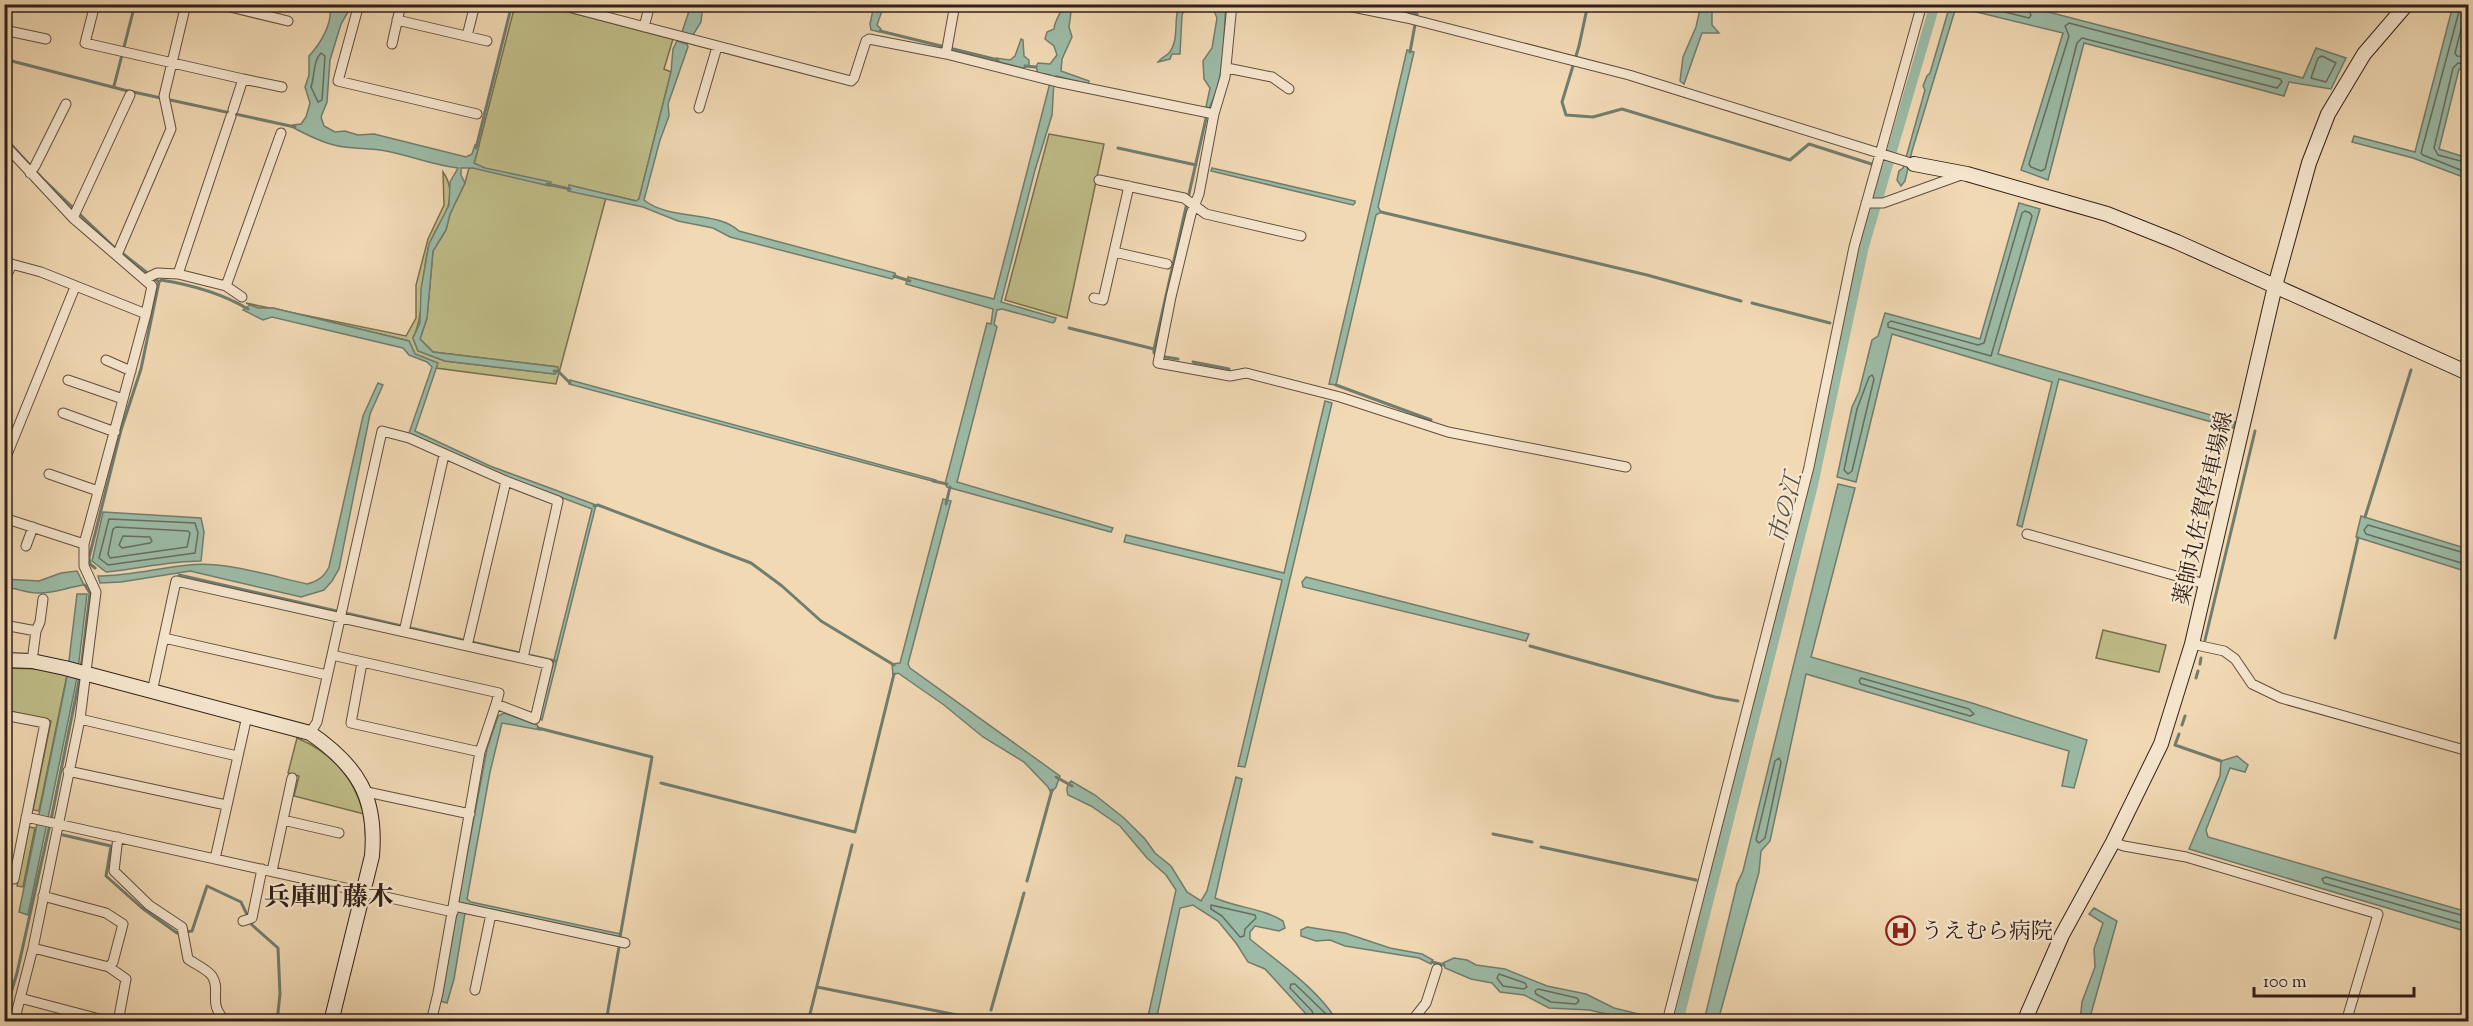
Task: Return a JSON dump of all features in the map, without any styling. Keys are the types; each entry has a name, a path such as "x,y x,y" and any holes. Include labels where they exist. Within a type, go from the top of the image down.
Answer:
{"street":[{"path":"95,4 85,43 282,87"},
{"path":"119,253 171,129 164,99 186,4"},
{"path":"218,4 288,21"},
{"path":"359,4 338,81 477,114"},
{"path":"392,44 401,4"},
{"path":"467,36 475,4"},
{"path":"557,4 850,81 854,78 866,41 869,39 947,49 1057,82 1214,114"},
{"path":"644,27 650,4"},
{"path":"947,49 954,4"},
{"path":"1232,4 1227,68 1214,114 1206,151 1206,162 1171,297 1158,363 1230,376 1246,373 1340,397 1448,432 1626,466"},
{"path":"1338,4 1407,18 1682,90 1878,162 1905,162 1967,174 2107,214 2177,242 2469,373"},
{"path":"1667,1022 1809,467 1854,247 1922,4"},
{"name":"薬師丸佐賀停車場線","path":"2024,1022 2062,935 2113,842 2161,744 2192,644 2275,286 2309,163 2328,114 2364,54 2407,4"},
{"path":"397,20 487,41"},
{"path":"4,30 46,39"},
{"path":"699,108 717,47"},
{"path":"1227,68 1272,77 1289,89"},
{"path":"178,274 243,79"},
{"path":"75,214 130,95"},
{"path":"32,170 66,104"},
{"path":"226,286 281,133"},
{"path":"4,144 75,214 149,277 152,286 84,544 84,567 96,592 80,719 33,948 14,1022"},
{"path":"1866,203 1883,203 1949,178 1967,174"},
{"path":"1099,180 1184,198 1206,214 1301,236"},
{"path":"1094,298 1103,300 1129,186"},
{"path":"1114,252 1167,264"},
{"path":"4,281 8,263 41,272 146,314"},
{"path":"149,277 157,273 178,274 226,286 242,297"},
{"path":"4,462 75,287"},
{"path":"106,360 131,371"},
{"path":"68,380 123,399"},
{"path":"63,413 114,432"},
{"path":"310,733 317,722 382,431 409,438 506,481 558,501 524,655"},
{"path":"4,433 14,437"},
{"path":"405,628 444,454"},
{"path":"49,474 98,491"},
{"path":"468,642 506,481"},
{"path":"4,518 84,544"},
{"path":"26,546 33,527"},
{"path":"2027,534 2205,584"},
{"path":"152,692 176,582 405,628 524,655 548,664 535,719 496,704"},
{"path":"32,661 43,599"},
{"path":"4,626 36,631"},
{"path":"164,638 327,675"},
{"path":"2192,644 2224,651 2235,659 2252,684 2280,698 2469,752"},
{"path":"332,655 499,693 480,752 454,909 431,1022"},
{"path":"4,660 32,661 65,668 310,733 334,749 354,771 366,792 374,831 372,856 331,1022"},
{"path":"362,663 351,723 480,752"},
{"path":"4,715 45,723 14,879 4,877"},
{"path":"214,858 247,716"},
{"path":"80,719 237,756"},
{"path":"68,771 226,805"},
{"path":"247,920 267,870 283,820 292,778"},
{"path":"366,792 470,814"},
{"path":"26,817 364,891 454,909 467,909 626,943"},
{"path":"283,820 339,833"},
{"path":"118,837 114,871 149,905 182,927 188,959 212,976 216,987 214,1003 220,1016 227,1022"},
{"path":"2113,842 2186,857 2378,914 2346,1022"},
{"path":"43,896 106,913 123,924 113,962 109,967"},
{"path":"475,990 491,914"},
{"path":"33,948 109,967 126,979 118,1022"},
{"path":"1412,1022 1426,1003 1437,969"},
{"path":"20,998 111,1022"}],"shaded area":[{"path":"515,5 542,5 673,39 664,69 671,72 639,199 636,201 607,194 556,384 436,368 437,363 415,354 409,341 289,312 406,336 416,318 416,285 428,239 444,205 443,172 449,187 449,203 431,240 426,257 420,316 413,338 418,351 445,361 555,374 558,367 433,352 420,339 427,318 433,251 446,230 450,214 465,183 469,168 473,168"},
{"path":"1049,134 1104,144 1067,318 1005,300"},
{"path":"246,303 270,308 258,308"},
{"path":"2103,630 2166,645 2159,672 2096,658"},
{"path":"5,668 40,669 67,675 39,811 33,810 51,721 5,710"},
{"path":"297,738 320,751 340,768 354,789 364,814 294,796 299,776 288,773"},
{"path":"29,827 35,828 23,887 17,886"}],"water":[{"path":"330,5 352,5 341,24 330,60 327,102 321,117 324,126 335,132 345,131 358,135 374,134 466,157 472,154 475,145 479,146 474,163 485,168 551,182 550,186 473,168 461,168 461,175 465,183 450,214 446,230 433,251 427,318 420,339 433,352 558,367 555,374 445,361 418,351 413,338 420,323 421,289 429,244 449,205 450,182 458,168 376,149 339,146 292,127 301,124 306,117 310,103 305,87 309,75 309,56 325,32 330,19"},
{"path":"691,5 703,5 701,22 693,35 682,32"},
{"path":"874,5 884,5 877,25 881,29 879,32 871,30"},
{"path":"1063,5 1072,5 1069,27 1072,37 1062,59 1061,71 1089,81 1088,84 1056,76 1054,81 1052,115 1035,170 1001,302 1056,318 1053,323 1002,309 997,310 994,324 997,327 957,482 1113,528 1111,532 947,487 945,484 987,323 991,324 993,309 906,284 908,277 994,299 1051,79 1050,75 1038,73 1036,67 1038,63 1050,64 1057,55 1054,46 1045,39 1047,32 1054,29"},
{"path":"1179,5 1187,5 1182,15 1180,54 1172,54 1170,59 1158,62 1172,48"},
{"path":"1197,5 1226,5 1221,70 1209,108 1206,107 1210,88 1204,79 1203,61 1212,48 1217,18 1214,11"},
{"path":"1701,5 1712,5 1712,25 1719,33 1702,33 1684,84 1680,81 1683,57 1696,27"},
{"path":"1950,5 2021,5 2303,78 2316,48 2346,58 2331,89 2289,82 2284,96 2084,43 2048,180 2021,170 2063,33 1956,7 1905,181 1901,186 1897,180 1899,171 1903,168 1925,90 1923,86 1930,73"},
{"path":"2460,5 2468,5 2468,70 2459,69 2439,149 2468,158 2468,179 2413,158 2352,142 2354,136 2415,152 2452,9"},
{"path":"1021,39 1024,56 1029,60 1029,66 1023,68 996,61 996,58 1010,60 1015,56"},
{"path":"677,41 687,44 688,47 668,104 669,116 644,200 667,211 719,220 739,231 895,273 896,276 892,279 730,237 713,228 678,221 643,207 568,191 569,185 636,201 639,199 671,72 673,49"},
{"path":"1407,50 1414,52 1378,207 1381,212 1376,215 1336,385 1329,384"},
{"path":"1212,168 1355,201 1355,203 1353,205 1211,171"},
{"path":"2019,203 2040,209 1998,354 2235,422 2233,428 2059,379 2022,527 2017,525 2052,382 1892,334 1856,482 1837,477 1852,407 1859,392 1872,340 1878,336 1885,313 1980,339"},
{"path":"250,305 258,308 273,308 409,341 415,354 438,363 415,431 490,466 596,505 542,720 539,719 592,509 489,470 409,433 432,367 427,362 409,355 403,348 272,317 263,320 243,310"},
{"path":"570,380 936,480 936,482 569,384"},
{"path":"378,383 383,385 370,414 339,569 324,590 301,597 190,571 100,583 98,576 203,564 248,570 307,584 320,578 329,567 363,416"},
{"path":"1325,401 1332,403 1245,767 1238,766 1282,580 1124,542 1126,535 1284,573"},
{"path":"1838,484 1855,488 1811,657 1972,703 2087,740 2074,788 2062,786 2069,751 1806,674 1770,841 1761,851 1759,872 1718,1021 1704,1021 1737,884 1743,871"},
{"path":"943,499 951,501 908,664 910,668 1060,776 1051,793 1024,762 983,737 944,705 898,673 893,675 892,664 900,663"},
{"path":"103,512 201,518 204,532 201,561 106,572 92,561"},
{"path":"2361,516 2468,549 2468,572 2356,537"},
{"path":"77,571 84,585 43,593 5,587 5,579 39,581 61,573"},
{"path":"1306,577 1529,634 1526,641 1303,587 1302,582"},
{"path":"77,594 87,594 77,678 28,915 19,912 67,677"},
{"path":"504,713 537,725 540,730 502,723 490,772 467,899 471,902 621,934 620,937 458,902 487,749 498,716"},
{"path":"2237,756 2248,765 2245,772 2230,768 2206,830 2208,837 2468,912 2468,932 2189,849 2220,776 2221,761"},
{"path":"1236,777 1242,779 1215,898 1267,913 1283,921 1285,928 1279,931 1255,926 1250,932 1250,939 1309,987 1337,1021 1310,1021 1265,969 1248,962 1218,921 1193,905 1180,908 1156,1021 1147,1021 1176,890 1166,875 1147,858 1120,826 1091,806 1068,795 1068,786 1071,781 1095,795 1124,818 1155,853 1171,866 1187,892 1201,901 1207,891"},
{"path":"2094,908 2117,921 2089,1021 2080,1021 2082,1002 2095,967 2094,949 2103,923 2089,914"},
{"path":"456,911 465,913 454,979 447,1003 440,1001"},
{"path":"1307,927 1345,933 1390,948 1422,954 1433,960 1431,964 1419,958 1345,946 1330,940 1316,941 1301,936 1301,930"},
{"path":"1454,958 1467,960 1476,965 1505,969 1547,986 1586,994 1614,1008 1660,1021 1639,1021 1589,1010 1549,1008 1524,995 1500,992 1492,983 1471,979 1445,968 1443,963"}],"waterway":[{"path":"114,86 135,4"},
{"path":"476,148 512,4"},
{"path":"1363,4 1403,11"},
{"path":"1404,4 1403,11 1417,14 1410,52"},
{"path":"1588,4 1579,46 1562,102 1566,115 1593,117 1622,109 1790,160 1809,144 1887,169"},
{"name":"市の江","path":"1678,1022 1813,485 1864,246 1935,4"},
{"path":"880,31 998,60"},
{"path":"4,59 124,90 295,127"},
{"path":"1025,66 1036,67"},
{"path":"1154,349 1207,114"},
{"path":"4,137 43,179 116,249"},
{"path":"1118,148 1196,165"},
{"path":"547,184 570,189"},
{"path":"1381,212 1647,275 1741,301"},
{"path":"122,253 159,282 161,280 173,282 206,290 248,309"},
{"path":"894,276 910,281"},
{"path":"95,568 90,564 89,558 121,430 141,369 159,282"},
{"path":"1752,303 1830,323"},
{"path":"1069,328 1154,349 1154,353"},
{"path":"1165,357 1178,359"},
{"path":"1193,362 1229,369"},
{"path":"2365,517 2411,370"},
{"path":"554,371 558,371 570,383"},
{"path":"1336,385 1431,420"},
{"path":"2205,640 2255,431"},
{"path":"933,481 947,484"},
{"path":"946,504 950,487"},
{"path":"594,506 598,505 751,563 782,586 821,621 894,665"},
{"path":"2335,638 2358,538"},
{"path":"179,575 555,661"},
{"path":"81,669 90,593 85,585"},
{"path":"1530,646 1715,697 1738,701"},
{"path":"2200,664 2201,658"},
{"path":"2196,678 2198,671"},
{"path":"661,783 855,832 894,674"},
{"path":"4,1016 17,973 80,676"},
{"path":"2182,725 2185,716"},
{"path":"538,728 652,757 620,937"},
{"path":"2179,734 2175,745 2221,761"},
{"path":"1056,777 1072,786"},
{"path":"1027,881 1052,790"},
{"path":"1493,834 1532,842"},
{"path":"63,835 111,846 106,876 142,908 177,933 192,931 207,886 241,902 252,925 278,948 280,994 277,1022"},
{"path":"808,1022 852,845"},
{"path":"1541,847 1696,880"},
{"path":"991,1010 1024,893"},
{"path":"606,1022 619,947"},
{"path":"1432,962 1444,965"},
{"path":"817,987 967,1017 977,1022"},
{"path":"213,1018 218,1022"}],"place":[{"name":"うえむら病院","path":"1900,930"}],"district":[{"name":"兵庫町藤木","path":"329,896"}]}
